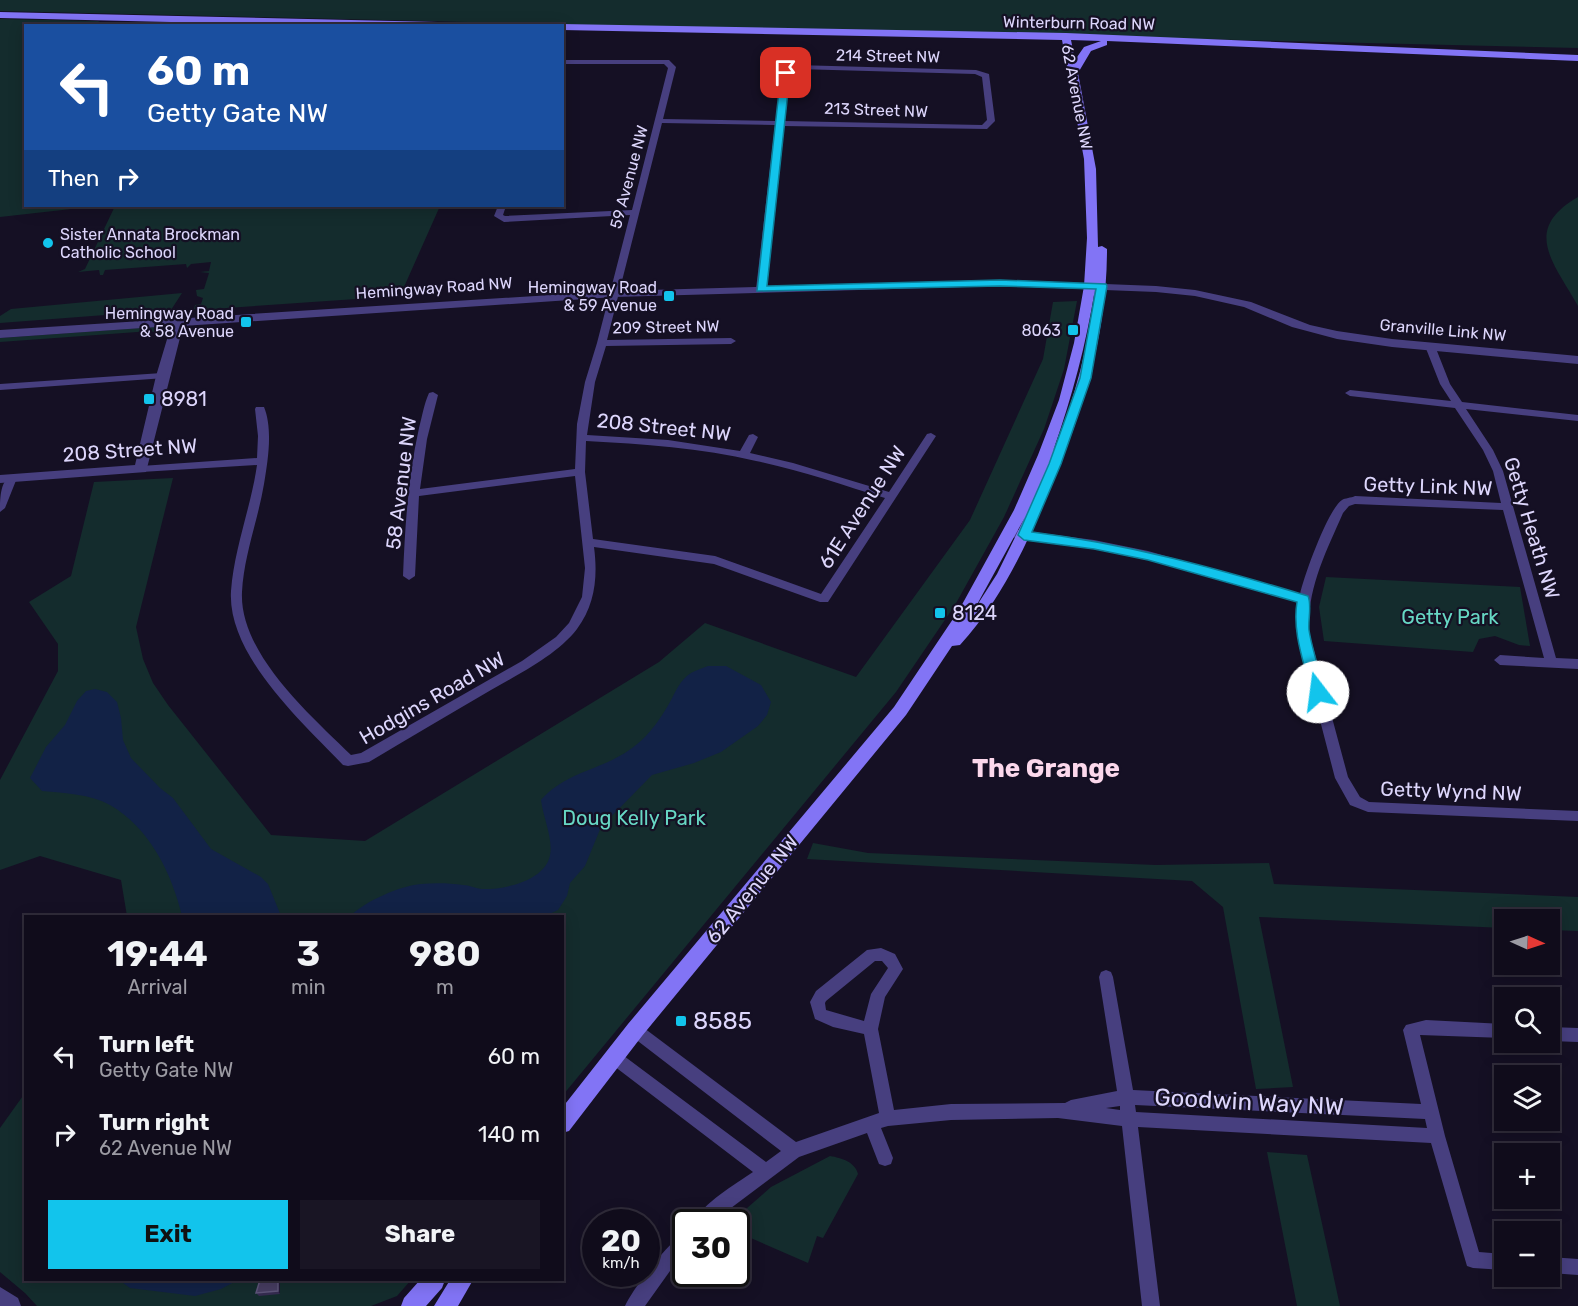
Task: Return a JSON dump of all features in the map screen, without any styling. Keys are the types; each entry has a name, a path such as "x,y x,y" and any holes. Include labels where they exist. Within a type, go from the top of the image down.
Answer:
{"main road":[{"path":"0,15 394,24"},
{"name":"Winterburn Road NW","path":"564,27 1066,38 1578,58"},
{"name":"Winterburn Road NW","path":"1066,38 1105,43 1288,45"},
{"name":"62 Avenue NW","path":"565,1122 635,1030 900,711 935,663 980,614 1017,534 1055,464 1085,378 1095,291 1089,159 1066,38"},
{"path":"1073,74 1085,49 1093,44 1105,43"},
{"path":"412,1306 433,1281"},
{"path":"445,1306 461,1281"}],"street":[{"name":"59 Avenue NW","path":"564,62 666,63 672,67 614,294"},
{"name":"214 Street NW","path":"779,123 786,73 792,68 983,74 986,76 991,121 984,127"},
{"name":"213 Street NW","path":"659,121 984,127"},
{"path":"761,289 779,123"},
{"path":"502,207 498,216 504,219 635,212"},
{"name":"Hemingway Road NW","path":"0,334 614,294 870,288 1095,291"},
{"name":"Granville Link NW","path":"1095,291 1200,303 1362,339 1578,360"},
{"name":"Hodgins Road NW","path":"260,409 264,426 261,474 237,584 237,616 242,631 296,708 348,761 364,758 526,664 560,640 573,626 588,597 591,568 580,472 582,438 590,382 614,294"},
{"path":"141,469 162,376 178,321"},
{"name":"209 Street NW","path":"602,343 731,341"},
{"name":"Getty Heath NW","path":"1430,346 1445,384 1493,459 1551,663"},
{"path":"0,387 162,376"},
{"path":"1350,393 1578,418"},
{"name":"58 Avenue NW","path":"410,576 415,493 424,423 433,395"},
{"name":"61E Avenue NW","path":"588,542 715,560 824,599 931,436"},
{"name":"208 Street NW","path":"743,455 753,437"},
{"name":"208 Street NW","path":"582,438 666,442 743,455 891,496"},
{"name":"208 Street NW","path":"6,478 262,461"},
{"path":"415,493 580,472"},
{"path":"0,508 6,478"},
{"name":"Getty Link NW","path":"1304,599 1338,511 1345,503 1355,500 1508,507"},
{"path":"1017,534 1094,544 1148,555 1304,599"},
{"name":"Getty Wynd NW","path":"1304,599 1301,616 1307,649 1342,778 1355,801 1368,807 1578,816"},
{"path":"1500,660 1578,664"},
{"path":"870,1029 833,1020 820,1014 818,1002 821,996 872,955 882,953 888,956 896,969 878,994 870,1029 888,1118"},
{"path":"1106,977 1127,1108 1151,1306"},
{"path":"1494,1031 1426,1028 1411,1030 1437,1136 1473,1260 1494,1261"},
{"path":"635,1030 794,1151"},
{"path":"1560,1034 1578,1035"},
{"path":"615,1058 765,1171"},
{"name":"Goodwin Way NW","path":"1058,1110 1127,1108 1437,1136"},
{"name":"Goodwin Way NW","path":"716,1209 794,1151 888,1118 951,1112 1127,1108 1431,1112"},
{"path":"871,1124 885,1158"},
{"path":"634,1306 672,1256"},
{"path":"1560,1266 1578,1267"},
{"path":"0,1298 10,1306"}],"green space":[{"path":"0,0 1578,0 1578,48 564,24 0,11"},
{"path":"0,19 98,21 105,24 24,24 24,207 89,207 0,217"},
{"path":"1578,197 1578,306 1552,261 1547,235 1551,222 1561,209"},
{"path":"115,207 440,207 400,296 198,310 194,309 195,305 201,304 203,298 197,296 196,290 204,289 209,273 200,272 209,271 211,262 191,264 187,268 186,264 105,270 103,275 100,275 99,270 78,272 85,269"},
{"path":"182,293 171,310 0,323 0,316 11,309"},
{"name":"Doug Kelly Park","path":"1077,301 1064,369 1044,429 1004,517 955,605 896,692 564,1094 564,915 127,915 121,880 40,856 0,870 0,780 58,671 58,644 29,602 71,576 94,482 173,478 136,627 143,659 153,683 168,705 271,835 365,841 659,662 705,623 856,677 970,520 1043,359 1053,302"},
{"path":"154,327 159,329 161,335 151,331 0,342 0,338"},
{"name":"Getty Park","path":"1326,577 1520,587 1530,646 1519,645 1495,636 1479,639 1473,652 1324,641 1319,607"},
{"path":"813,843 868,853 1156,865 1269,863 1274,884 1578,897 1578,931 1560,930 1560,909 1494,909 1494,928 1259,917 1293,1087 1256,1089 1223,907 1192,881 807,859"},
{"path":"24,1094 24,1281 410,1281 397,1296 371,1306 37,1306 0,1272 0,1128"},
{"path":"1267,1152 1307,1155 1340,1306 1297,1306"},
{"path":"830,1156 843,1159 851,1164 858,1174 823,1238 817,1236 808,1263 750,1238 750,1209 746,1209 771,1187"}],"water":[{"path":"708,666 726,666 761,685 771,702 767,715 758,726 721,752 694,763 652,775 601,827 585,866 570,883 567,896 558,910 547,915 351,915 374,900 412,885 468,885 490,889 520,883 538,874 549,859 551,845 541,800 563,782 612,760 636,745 659,720 684,679 693,672"},
{"path":"95,689 107,692 117,702 123,740 131,758 173,798 211,849 261,877 268,884 281,915 182,915 165,868 148,839 137,826 110,805 94,798 42,791 30,778 46,747 65,725 77,701 86,691"},
{"path":"120,1281 236,1281 221,1289 195,1296 130,1288"}],"building":[{"path":"260,1281 278,1281 278,1291 256,1293"}],"place":[{"name":"Sister Annata Brockman Catholic School","path":"48,243"},
{"name":"Hemingway Road & 59 Avenue","path":"669,296"},
{"name":"Hemingway Road & 58 Avenue","path":"246,322"},
{"name":"8063","path":"1073,330"},
{"name":"8981","path":"149,399"},
{"name":"8124","path":"940,613"},
{"name":"8585","path":"681,1021"}],"district":[{"name":"The Grange","path":"1046,768"}],"route":[{"path":"786,73 761,289 1000,283 1102,286 1085,378 1055,464 1024,535 1094,544 1148,555 1304,599 1301,616 1303,632 1318,692"}]}
